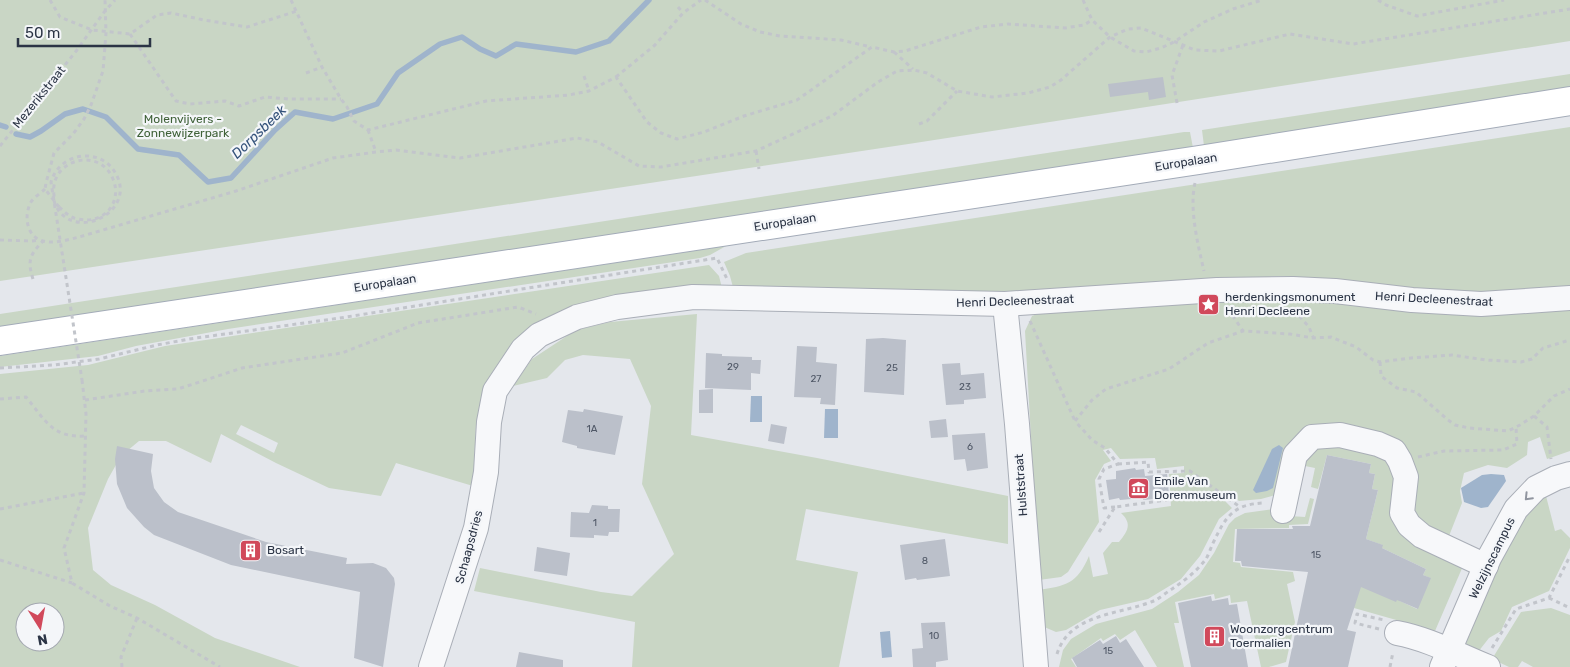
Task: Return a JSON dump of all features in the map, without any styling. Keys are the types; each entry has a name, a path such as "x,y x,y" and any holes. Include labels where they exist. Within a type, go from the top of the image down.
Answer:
{"main road":[{"name":"Europalaan","path":"0,340 1199,160 1570,101"}],"street":[{"name":"Henri Decleenestraat","path":"489,422 496,391 523,349 539,335 576,317 618,307 693,297 1005,304 1217,290 1274,290 1335,291 1412,300 1480,304 1570,298"},
{"name":"Hulststraat","path":"1005,304 1017,424 1046,664"},
{"name":"Schaapsdries","path":"431,667 476,528 486,472 489,422"},
{"path":"1284,507 1295,455 1312,437 1340,435 1378,444 1394,451 1400,461 1406,477 1402,513 1409,525 1422,536 1486,566"},
{"name":"Welzijnscampus","path":"1445,659 1486,566 1516,509 1536,488 1556,478 1560,468"},
{"path":"1392,632 1413,636 1434,644 1445,659 1485,666"}],"path":[{"path":"50,0 60,17 92,30 106,33 130,34 157,15 172,13 247,27 297,11"},
{"path":"41,240 29,230 26,215 31,201 45,189 54,153 73,134 92,105 103,71 106,33 105,0"},
{"name":"Mezerikstraat","path":"0,146 115,0"},
{"path":"291,0 322,67 354,121 368,130 376,152"},
{"path":"368,130 486,100 569,95 589,91 616,77 655,45 683,13 703,0 741,24 760,32 780,36 841,40 894,52 905,51 980,27 1008,24 1065,28 1084,25 1092,20"},
{"path":"1083,0 1092,20 1110,37 1134,51 1146,52 1174,42 1204,22 1234,9 1262,0"},
{"path":"1378,0 1386,5 1417,16 1504,0"},
{"path":"678,7 683,13"},
{"path":"0,240 32,242 41,240 54,242 79,238 236,191 333,158 376,152 396,150 460,158 577,138 598,142 639,166 660,167 756,151 832,116 878,82 897,71 914,70 926,73 957,91 992,97 1028,93 1050,87 1062,80 1110,37 1128,30 1141,28 1195,50 1219,51 1290,34 1353,44 1570,8"},
{"path":"130,34 176,101 190,104 225,101 239,106 265,97 341,99"},
{"path":"1177,103 1172,75 1183,45"},
{"path":"616,77 647,122 661,133 677,139 704,132 744,116 798,100 872,47"},
{"path":"894,52 914,70"},
{"path":"306,73 322,67"},
{"path":"584,76 589,91"},
{"path":"919,124 927,121 957,91"},
{"path":"756,151 759,170"},
{"path":"45,189 59,207 70,216 79,220 98,218 110,209 117,190 112,175 101,163 84,160 75,161 59,172 53,185 54,203 62,214 76,222 89,223 108,215 118,203 120,193 117,175 106,162 86,155 79,156 58,167 51,182 82,380 85,400 84,493 64,548 72,583"},
{"path":"1197,175 1193,192 1197,236 1205,276"},
{"path":"33,279 29,266 32,252 41,240"},
{"path":"0,368 54,365 99,359 189,339 340,318 717,258 729,285"},
{"path":"719,280 728,280"},
{"path":"1224,303 1242,331"},
{"path":"1294,303 1294,309 1309,327 1313,338"},
{"path":"85,400 145,391 178,389 242,368 342,353 418,323 518,307 539,314"},
{"path":"1028,319 1075,422 1092,440 1105,448 1118,464"},
{"path":"1075,422 1092,400 1106,389 1169,369 1208,344 1242,331 1290,334 1313,338 1331,337 1356,347 1373,360 1380,362 1452,355 1486,360 1522,362 1532,359 1543,348 1570,340"},
{"path":"1380,362 1381,376 1397,388 1416,392 1455,425 1469,428 1508,431 1534,416 1554,396 1570,388"},
{"path":"0,399 26,397 56,432 73,437 86,436"},
{"path":"1534,416 1547,427 1560,468"},
{"path":"1400,461 1444,451 1503,450 1517,444 1516,427"},
{"path":"1167,500 1104,508 1099,479 1104,469 1118,464 1148,462 1149,472 1190,471 1240,507"},
{"path":"0,509 84,493"},
{"path":"1046,664 1057,653 1062,640 1079,626 1100,615 1157,599 1184,580 1206,558 1226,519 1240,507 1249,503 1284,507"},
{"path":"1099,532 1115,507"},
{"path":"1549,598 1570,556"},
{"path":"0,560 72,583 110,606 138,618 220,667"},
{"path":"1485,666 1516,609 1549,598 1570,608"},
{"path":"122,667 122,656 138,618"},
{"path":"1360,624 1392,632"}],"green space":[{"name":"Molenvijvers - Zonnewijzerpark","path":"0,0 1570,0 1570,41 915,143 0,281"},
{"path":"1570,74 1570,89 1204,146 1202,130"},
{"path":"1570,127 1570,286 1494,294 1412,291 1284,276 995,293 734,291 724,262 746,253"},
{"path":"1190,132 1193,148 0,330 0,314"},
{"path":"726,246 700,258 228,329 136,346 98,356 0,367 0,356"},
{"path":"709,265 719,276 722,288 541,324 503,358 486,385 476,424 473,486 396,463 381,496 329,488 221,434 211,463 166,441 139,441 121,456 108,479 88,528 93,570 111,585 155,605 215,638 300,667 0,667 0,374 88,365 165,346","holes":["241,425 278,443 274,453 236,434"]},
{"path":"1208,298 1570,307 1570,451 1547,459 1540,437 1528,442 1527,455 1507,468 1488,465 1464,473 1460,491 1462,503 1447,541 1414,520 1410,463 1315,432 1279,494 1261,499 1239,501 1230,494 1225,501 1232,508 1219,519 1200,556 1181,579 1148,599 1100,610 1066,630 1056,632 1042,626 1038,590 1070,582 1080,573 1089,556 1093,577 1108,574 1103,553 1112,542 1119,542 1128,528 1127,521 1121,513 1171,506 1169,474 1184,473 1184,466 1157,469 1155,458 1120,459 1111,448 1103,450 1111,461 1104,464 1095,480 1099,522 1068,572 1061,577 1039,580 1025,331 1032,316 1053,308"},
{"path":"697,314 691,435 1008,496 1008,544 806,509 796,560 858,572 839,667 632,667 635,622 474,591 480,568 601,592 632,596 674,554 642,484 651,406 630,359 583,355 565,360 547,378 513,386 532,359 576,330 610,322"},
{"path":"1322,442 1390,456 1397,472 1395,499 1463,566 1435,631 1354,608 1349,582 1399,595 1400,601 1417,609 1430,578 1423,575 1426,569 1382,548 1382,545 1366,539 1378,490 1372,489 1375,474 1369,473 1371,464 1327,455 1318,489 1311,487 1315,468 1300,465"},
{"path":"1546,496 1555,531 1561,529 1570,538 1570,548 1549,591 1512,607 1501,631 1489,638 1478,652 1458,643 1522,509"},
{"path":"1310,498 1314,499 1308,524 1289,525 1289,528 1235,529 1233,562 1240,563 1241,567 1293,572 1295,581 1287,584 1295,622 1286,662 1269,667 1261,667 1247,601 1231,603 1230,595 1215,599 1214,594 1175,602 1179,623 1174,623 1184,667 1157,667 1135,630 1120,640 1115,634 1103,641 1101,638 1071,659 1076,667 1059,667 1063,650 1071,639 1096,624 1152,609 1199,575 1214,553 1229,524 1235,518 1245,513 1274,509 1274,515 1305,517"},
{"path":"1551,608 1570,615 1570,667 1533,667 1522,661 1518,667 1509,667 1492,659 1521,612"}],"water":[{"path":"751,396 762,396 762,422 750,422"},
{"path":"825,409 838,409 838,438 824,438"},
{"path":"1279,445 1283,448 1273,488 1256,493 1253,490 1272,449"},
{"path":"1482,475 1504,475 1506,481 1488,507 1481,508 1464,502 1461,488"},
{"path":"890,631 892,657 882,658 880,632"}],"building":[{"path":"1163,77 1166,97 1149,100 1148,92 1110,97 1108,84"},
{"path":"866,339 906,340 904,395 864,392"},
{"path":"797,346 817,347 816,362 837,364 835,405 820,404 821,398 794,397"},
{"path":"706,353 722,354 722,356 752,357 752,360 761,360 760,374 751,373 751,390 705,388"},
{"path":"960,363 961,375 984,373 986,398 964,400 964,404 946,405 942,364"},
{"path":"713,389 713,413 699,413 699,390"},
{"path":"584,409 623,416 615,455 577,448 577,446 562,442 568,410 583,412"},
{"path":"946,419 948,437 931,438 929,421"},
{"path":"771,424 787,427 784,444 768,441"},
{"path":"985,433 988,468 967,471 965,459 954,460 952,435"},
{"name":"Bosart","path":"117,446 153,454 151,471 154,488 164,502 178,512 266,542 347,558 346,564 373,563 386,568 394,578 395,584 383,667 354,658 360,592 231,565 154,535 144,527 127,508 117,484 115,459"},
{"path":"1327,455 1371,464 1369,473 1375,474 1372,489 1378,490 1366,539 1383,545 1382,548 1426,569 1423,575 1431,578 1418,609 1361,587 1347,630 1356,632 1348,667 1288,667 1308,572 1242,566 1241,561 1235,561 1237,529 1293,529 1292,526 1310,526"},
{"name":"Emile Van Dorenmuseum","path":"1135,468 1136,470 1144,469 1145,476 1167,474 1169,495 1164,495 1164,498 1143,500 1143,498 1120,500 1119,498 1109,500 1106,480 1116,479 1116,471"},
{"path":"592,505 608,506 608,509 620,509 619,532 609,532 608,536 594,535 594,538 570,537 571,512 589,513"},
{"path":"945,539 950,576 905,580 900,545"},
{"path":"537,547 570,553 567,576 534,571"},
{"name":"Woonzorgcentrum Toermalien","path":"1211,596 1212,601 1228,598 1229,605 1237,604 1248,667 1191,667 1178,603"},
{"path":"945,622 948,660 936,662 936,667 913,667 912,649 923,648 921,623"},
{"path":"1116,636 1120,643 1126,639 1144,667 1077,667 1072,658 1100,640 1103,644"},
{"path":"519,652 563,660 563,667 516,667"}],"waterway":[{"name":"Dorpsbeek","path":"16,134 30,137 65,114 83,109 106,117 138,149 179,155 208,182 231,178 275,130 295,112 333,119 377,104 398,73 440,44 462,37 480,49 496,56 516,44 576,52 609,41 649,0"},
{"name":"Dorpsbeek","path":"0,125 6,127"}],"place":[{"name":"herdenkingsmonument Henri Decleene","path":"1209,304"},
{"name":"Emile Van Dorenmuseum","path":"1138,488"},
{"name":"Bosart","path":"251,550"},
{"name":"Woonzorgcentrum Toermalien","path":"1214,636"}]}
